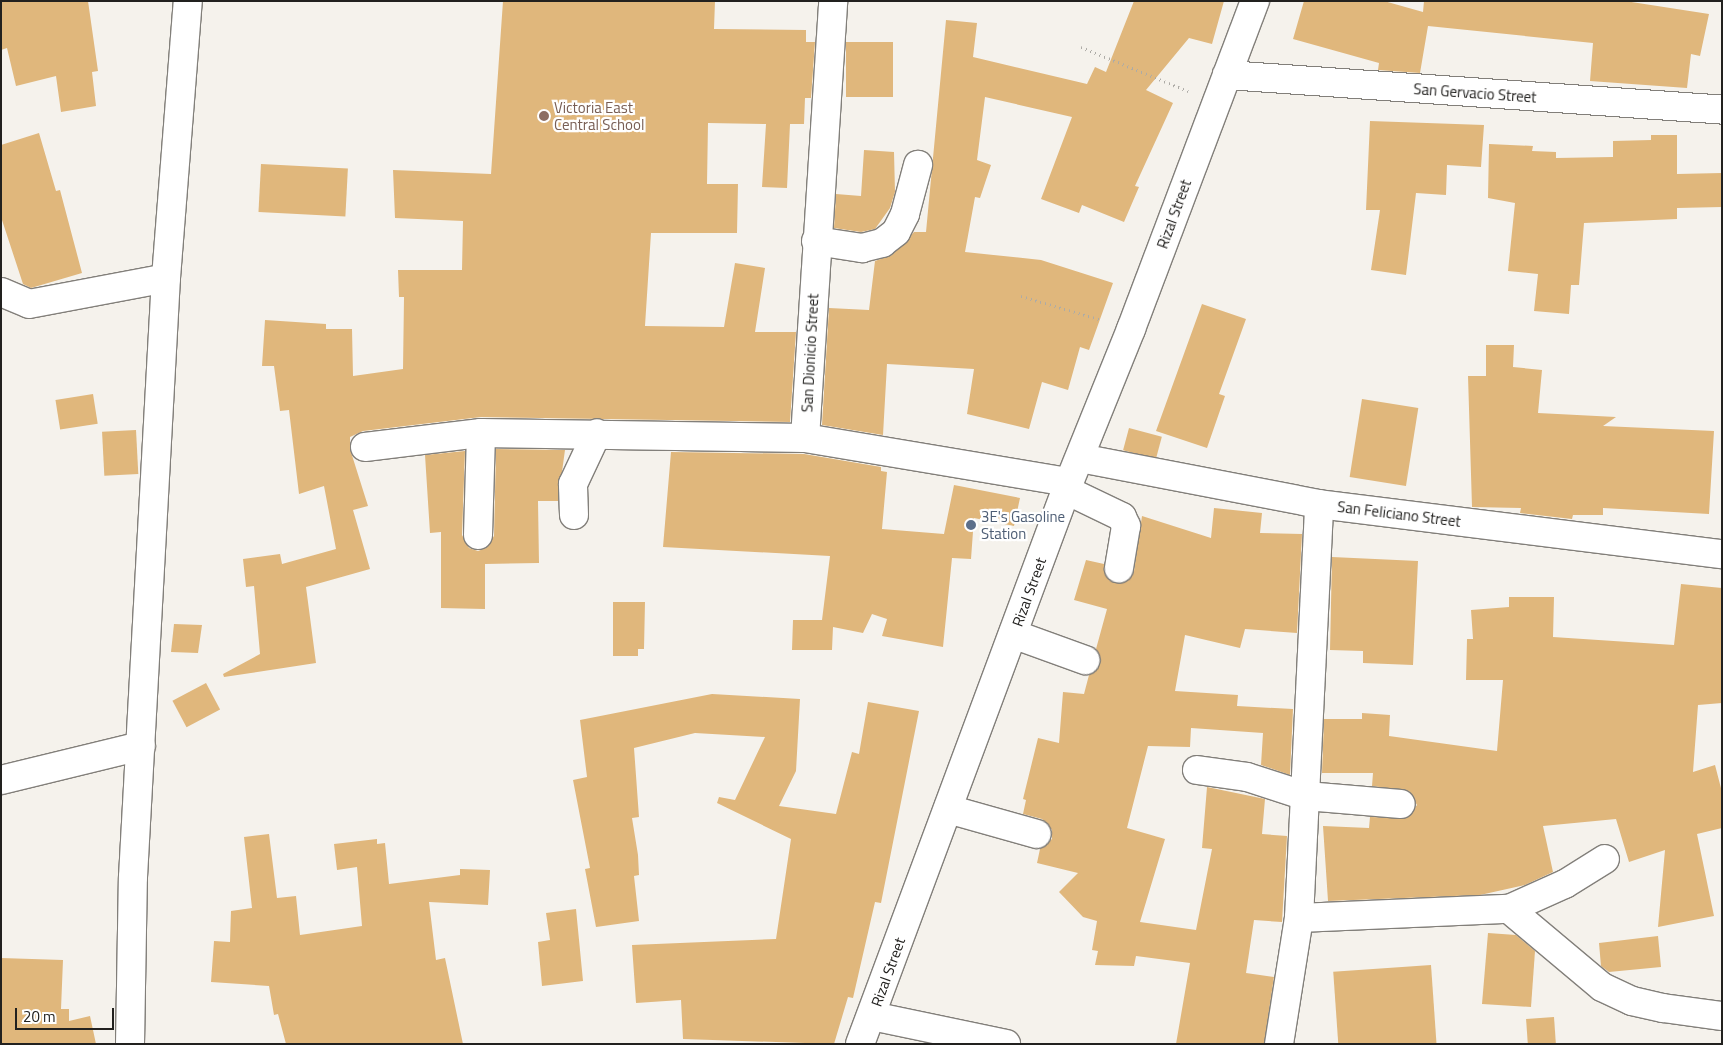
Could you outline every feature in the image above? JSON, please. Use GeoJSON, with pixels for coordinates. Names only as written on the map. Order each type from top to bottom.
{"type":"FeatureCollection","features":[{"type":"Feature","properties":{"kind":"street"},"geometry":{"type":"LineString","coordinates":[[130,1044],[141,746],[166,278],[188,1]]}},
{"type":"Feature","properties":{"kind":"street","name":"San Dionicio Street"},"geometry":{"type":"LineString","coordinates":[[805,438],[816,241],[833,1]]}},
{"type":"Feature","properties":{"kind":"street","name":"Rizal Street"},"geometry":{"type":"LineString","coordinates":[[860,1044],[1072,477],[1132,329],[1255,1]]}},
{"type":"Feature","properties":{"kind":"street","name":"San Gervacio Street"},"geometry":{"type":"LineString","coordinates":[[1227,75],[1722,110]]}},
{"type":"Feature","properties":{"kind":"street"},"geometry":{"type":"LineString","coordinates":[[816,241],[862,248],[882,243],[896,232],[906,214],[918,165]]}},
{"type":"Feature","properties":{"kind":"street"},"geometry":{"type":"LineString","coordinates":[[1,292],[29,304],[166,278]]}},
{"type":"Feature","properties":{"kind":"street"},"geometry":{"type":"LineString","coordinates":[[365,447],[481,433],[597,433],[805,438],[1072,477],[1122,517],[1126,526],[1119,568]]}},
{"type":"Feature","properties":{"kind":"street"},"geometry":{"type":"LineString","coordinates":[[478,535],[481,433]]}},
{"type":"Feature","properties":{"kind":"street"},"geometry":{"type":"LineString","coordinates":[[574,515],[574,484],[597,433]]}},
{"type":"Feature","properties":{"kind":"street","name":"San Feliciano Street"},"geometry":{"type":"LineString","coordinates":[[1072,477],[1319,504],[1722,554]]}},
{"type":"Feature","properties":{"kind":"street"},"geometry":{"type":"LineString","coordinates":[[1279,1044],[1299,918],[1319,504]]}},
{"type":"Feature","properties":{"kind":"street"},"geometry":{"type":"LineString","coordinates":[[1013,634],[1085,660]]}},
{"type":"Feature","properties":{"kind":"street"},"geometry":{"type":"LineString","coordinates":[[1,780],[141,746]]}},
{"type":"Feature","properties":{"kind":"street"},"geometry":{"type":"LineString","coordinates":[[1197,770],[1247,778],[1306,796],[1400,804]]}},
{"type":"Feature","properties":{"kind":"street"},"geometry":{"type":"LineString","coordinates":[[948,810],[1037,834]]}},
{"type":"Feature","properties":{"kind":"street"},"geometry":{"type":"LineString","coordinates":[[1299,918],[1509,909],[1565,884],[1605,859]]}},
{"type":"Feature","properties":{"kind":"street"},"geometry":{"type":"LineString","coordinates":[[1509,909],[1602,987],[1632,1001],[1663,1008],[1722,1016]]}},
{"type":"Feature","properties":{"kind":"street"},"geometry":{"type":"LineString","coordinates":[[872,1016],[1006,1044]]}},
{"type":"Feature","properties":{"kind":"path"},"geometry":{"type":"LineString","coordinates":[[1081,47],[1217,103]]}},
{"type":"Feature","properties":{"kind":"path"},"geometry":{"type":"LineString","coordinates":[[1020,296],[1132,329]]}},
{"type":"Feature","properties":{"kind":"building"},"geometry":{"type":"Polygon","coordinates":[[[1,1],[88,1],[98,71],[92,72],[96,106],[61,112],[56,76],[16,86],[7,48],[1,50],[1,1]]]}},
{"type":"Feature","properties":{"kind":"building"},"geometry":{"type":"Polygon","coordinates":[[[503,1],[715,1],[714,29],[806,30],[806,42],[815,42],[811,98],[805,98],[804,124],[790,124],[787,188],[762,187],[766,124],[708,123],[707,184],[738,184],[737,233],[651,233],[645,326],[724,327],[735,263],[765,268],[755,332],[796,332],[790,422],[481,417],[363,431],[350,437],[350,449],[368,506],[353,510],[370,569],[306,587],[316,663],[224,677],[223,674],[260,654],[254,586],[246,587],[243,559],[280,554],[282,564],[336,549],[324,486],[299,494],[289,410],[280,411],[274,366],[262,366],[265,320],[326,324],[326,329],[352,329],[353,376],[403,369],[404,297],[399,297],[398,270],[462,270],[463,221],[395,218],[393,170],[491,174],[503,1]]]}},
{"type":"Feature","properties":{"kind":"building"},"geometry":{"type":"Polygon","coordinates":[[[1134,1],[1224,1],[1212,44],[1189,38],[1146,90],[1173,103],[1135,186],[1139,187],[1124,222],[1082,205],[1079,213],[1041,199],[1072,117],[985,97],[977,160],[991,165],[980,198],[975,197],[965,252],[1041,260],[1113,283],[1089,350],[1080,347],[1068,390],[1042,382],[1029,429],[967,414],[974,369],[887,364],[883,435],[822,425],[829,308],[869,310],[875,261],[892,255],[914,232],[926,232],[946,20],[977,23],[973,57],[1087,84],[1095,67],[1106,72],[1134,1]]]}},
{"type":"Feature","properties":{"kind":"building"},"geometry":{"type":"Polygon","coordinates":[[[1304,1],[1384,1],[1423,12],[1424,1],[1625,1],[1709,14],[1700,56],[1691,54],[1687,88],[1590,81],[1593,43],[1428,26],[1420,73],[1378,70],[1379,63],[1293,39],[1304,1]]]}},
{"type":"Feature","properties":{"kind":"building"},"geometry":{"type":"Polygon","coordinates":[[[846,42],[893,42],[893,97],[846,97],[846,42]]]}},
{"type":"Feature","properties":{"kind":"building"},"geometry":{"type":"Polygon","coordinates":[[[1370,121],[1484,125],[1481,167],[1447,165],[1446,195],[1416,193],[1406,275],[1371,270],[1380,210],[1366,210],[1370,121]]]}},
{"type":"Feature","properties":{"kind":"building"},"geometry":{"type":"Polygon","coordinates":[[[39,133],[56,191],[60,190],[82,273],[31,288],[23,284],[1,217],[1,145],[39,133]]]}},
{"type":"Feature","properties":{"kind":"building"},"geometry":{"type":"Polygon","coordinates":[[[1651,135],[1677,135],[1677,174],[1722,173],[1722,207],[1677,208],[1677,219],[1584,223],[1579,285],[1571,285],[1569,314],[1534,311],[1538,274],[1508,271],[1515,203],[1488,198],[1489,144],[1533,146],[1532,151],[1556,152],[1556,158],[1613,157],[1613,141],[1651,140],[1651,135]]]}},
{"type":"Feature","properties":{"kind":"building"},"geometry":{"type":"Polygon","coordinates":[[[864,150],[894,152],[895,192],[890,208],[875,229],[861,232],[834,228],[836,194],[861,196],[864,150]]]}},
{"type":"Feature","properties":{"kind":"building"},"geometry":{"type":"Polygon","coordinates":[[[261,164],[348,169],[345,216],[258,212],[261,164]]]}},
{"type":"Feature","properties":{"kind":"building"},"geometry":{"type":"Polygon","coordinates":[[[1202,304],[1246,319],[1219,394],[1225,396],[1207,448],[1156,431],[1202,304]]]}},
{"type":"Feature","properties":{"kind":"building"},"geometry":{"type":"Polygon","coordinates":[[[1486,345],[1514,345],[1513,367],[1542,370],[1538,413],[1616,417],[1603,426],[1714,431],[1709,514],[1603,508],[1603,515],[1573,515],[1572,519],[1520,513],[1521,508],[1472,507],[1468,376],[1486,376],[1486,345]]]}},
{"type":"Feature","properties":{"kind":"building"},"geometry":{"type":"Polygon","coordinates":[[[93,394],[98,424],[60,430],[55,400],[93,394]]]}},
{"type":"Feature","properties":{"kind":"building"},"geometry":{"type":"Polygon","coordinates":[[[1362,399],[1418,408],[1406,486],[1350,477],[1362,399]]]}},
{"type":"Feature","properties":{"kind":"building"},"geometry":{"type":"Polygon","coordinates":[[[1129,428],[1162,437],[1156,459],[1123,450],[1129,428]]]}},
{"type":"Feature","properties":{"kind":"building"},"geometry":{"type":"Polygon","coordinates":[[[136,430],[138,474],[104,476],[102,432],[136,430]]]}},
{"type":"Feature","properties":{"kind":"building"},"geometry":{"type":"Polygon","coordinates":[[[496,449],[565,450],[558,501],[538,501],[539,563],[485,564],[485,609],[441,608],[441,532],[430,533],[425,455],[465,451],[462,535],[469,548],[478,551],[486,548],[494,536],[496,449]]]}},
{"type":"Feature","properties":{"kind":"building"},"geometry":{"type":"Polygon","coordinates":[[[671,452],[804,454],[881,467],[881,471],[887,472],[882,529],[944,534],[954,485],[1020,498],[1014,526],[974,518],[971,559],[952,558],[943,647],[882,636],[887,619],[872,614],[863,633],[833,627],[832,650],[792,650],[793,620],[822,620],[830,556],[663,547],[671,452]]]}},
{"type":"Feature","properties":{"kind":"building"},"geometry":{"type":"Polygon","coordinates":[[[1214,508],[1262,513],[1260,533],[1302,534],[1297,633],[1245,629],[1240,648],[1185,635],[1175,691],[1238,695],[1237,706],[1293,709],[1290,775],[1261,765],[1263,733],[1191,728],[1190,747],[1148,746],[1127,828],[1165,839],[1140,922],[1196,930],[1212,849],[1202,848],[1207,787],[1265,799],[1262,834],[1287,836],[1282,922],[1254,920],[1246,973],[1274,977],[1264,1044],[1176,1044],[1190,963],[1136,956],[1134,966],[1095,965],[1098,951],[1092,950],[1097,921],[1083,917],[1059,892],[1078,873],[1037,863],[1040,849],[1052,839],[1052,830],[1042,819],[1023,814],[1026,800],[1023,799],[1038,738],[1059,743],[1063,692],[1084,694],[1089,675],[1100,665],[1096,649],[1107,609],[1074,600],[1086,560],[1104,564],[1109,580],[1125,582],[1134,571],[1142,516],[1211,538],[1214,508]]]}},
{"type":"Feature","properties":{"kind":"building"},"geometry":{"type":"Polygon","coordinates":[[[1332,557],[1418,561],[1413,665],[1363,663],[1363,651],[1330,650],[1332,557]]]}},
{"type":"Feature","properties":{"kind":"building"},"geometry":{"type":"Polygon","coordinates":[[[1681,584],[1722,588],[1722,703],[1698,705],[1693,772],[1715,765],[1722,792],[1722,828],[1697,834],[1714,916],[1658,927],[1665,850],[1629,862],[1616,819],[1543,826],[1553,872],[1525,885],[1480,895],[1328,901],[1323,826],[1369,828],[1370,817],[1407,818],[1417,805],[1409,791],[1372,786],[1373,773],[1322,773],[1324,719],[1362,719],[1362,713],[1390,715],[1389,736],[1497,751],[1503,680],[1466,680],[1467,639],[1473,639],[1471,610],[1509,607],[1509,597],[1554,597],[1553,637],[1674,645],[1681,584]]]}},
{"type":"Feature","properties":{"kind":"building"},"geometry":{"type":"Polygon","coordinates":[[[613,602],[645,602],[644,649],[638,649],[638,656],[613,656],[613,602]]]}},
{"type":"Feature","properties":{"kind":"building"},"geometry":{"type":"Polygon","coordinates":[[[174,624],[202,625],[198,653],[171,652],[174,624]]]}},
{"type":"Feature","properties":{"kind":"building"},"geometry":{"type":"Polygon","coordinates":[[[206,683],[220,709],[187,727],[172,701],[206,683]]]}},
{"type":"Feature","properties":{"kind":"building"},"geometry":{"type":"Polygon","coordinates":[[[712,694],[800,699],[796,771],[779,806],[836,814],[852,752],[859,754],[868,702],[919,711],[881,903],[875,902],[853,998],[848,997],[834,1044],[683,1039],[681,1000],[636,1003],[632,945],[776,939],[791,839],[717,803],[719,797],[735,800],[765,737],[695,733],[634,748],[639,817],[632,818],[638,855],[639,875],[634,876],[639,921],[596,927],[585,869],[590,868],[573,780],[587,777],[580,720],[712,694]]]}},
{"type":"Feature","properties":{"kind":"building"},"geometry":{"type":"Polygon","coordinates":[[[269,834],[277,898],[296,896],[300,935],[362,926],[357,867],[337,870],[334,844],[377,839],[377,844],[385,843],[389,884],[460,875],[460,869],[490,870],[488,905],[429,902],[436,960],[445,958],[463,1044],[286,1044],[278,1014],[274,1015],[269,986],[211,982],[214,941],[230,942],[231,911],[252,908],[244,837],[269,834]]]}},
{"type":"Feature","properties":{"kind":"building"},"geometry":{"type":"Polygon","coordinates":[[[576,909],[583,981],[542,986],[538,942],[550,940],[546,913],[576,909]]]}},
{"type":"Feature","properties":{"kind":"building"},"geometry":{"type":"Polygon","coordinates":[[[1488,933],[1516,935],[1535,951],[1531,1007],[1482,1004],[1488,933]]]}},
{"type":"Feature","properties":{"kind":"building"},"geometry":{"type":"Polygon","coordinates":[[[1658,936],[1661,967],[1609,972],[1601,966],[1599,943],[1658,936]]]}},
{"type":"Feature","properties":{"kind":"building"},"geometry":{"type":"Polygon","coordinates":[[[1,958],[63,960],[61,1009],[69,1009],[69,1021],[90,1016],[96,1044],[1,1044],[1,958]]]}},
{"type":"Feature","properties":{"kind":"building"},"geometry":{"type":"Polygon","coordinates":[[[1431,965],[1437,1044],[1338,1044],[1333,972],[1431,965]]]}},
{"type":"Feature","properties":{"kind":"building"},"geometry":{"type":"Polygon","coordinates":[[[1554,1017],[1556,1044],[1528,1044],[1526,1019],[1554,1017]]]}},
{"type":"Feature","properties":{"kind":"place","name":"Victoria East Central School"},"geometry":{"type":"Point","coordinates":[544,116]}},
{"type":"Feature","properties":{"kind":"place","name":"3E's Gasoline Station"},"geometry":{"type":"Point","coordinates":[971,525]}}]}
